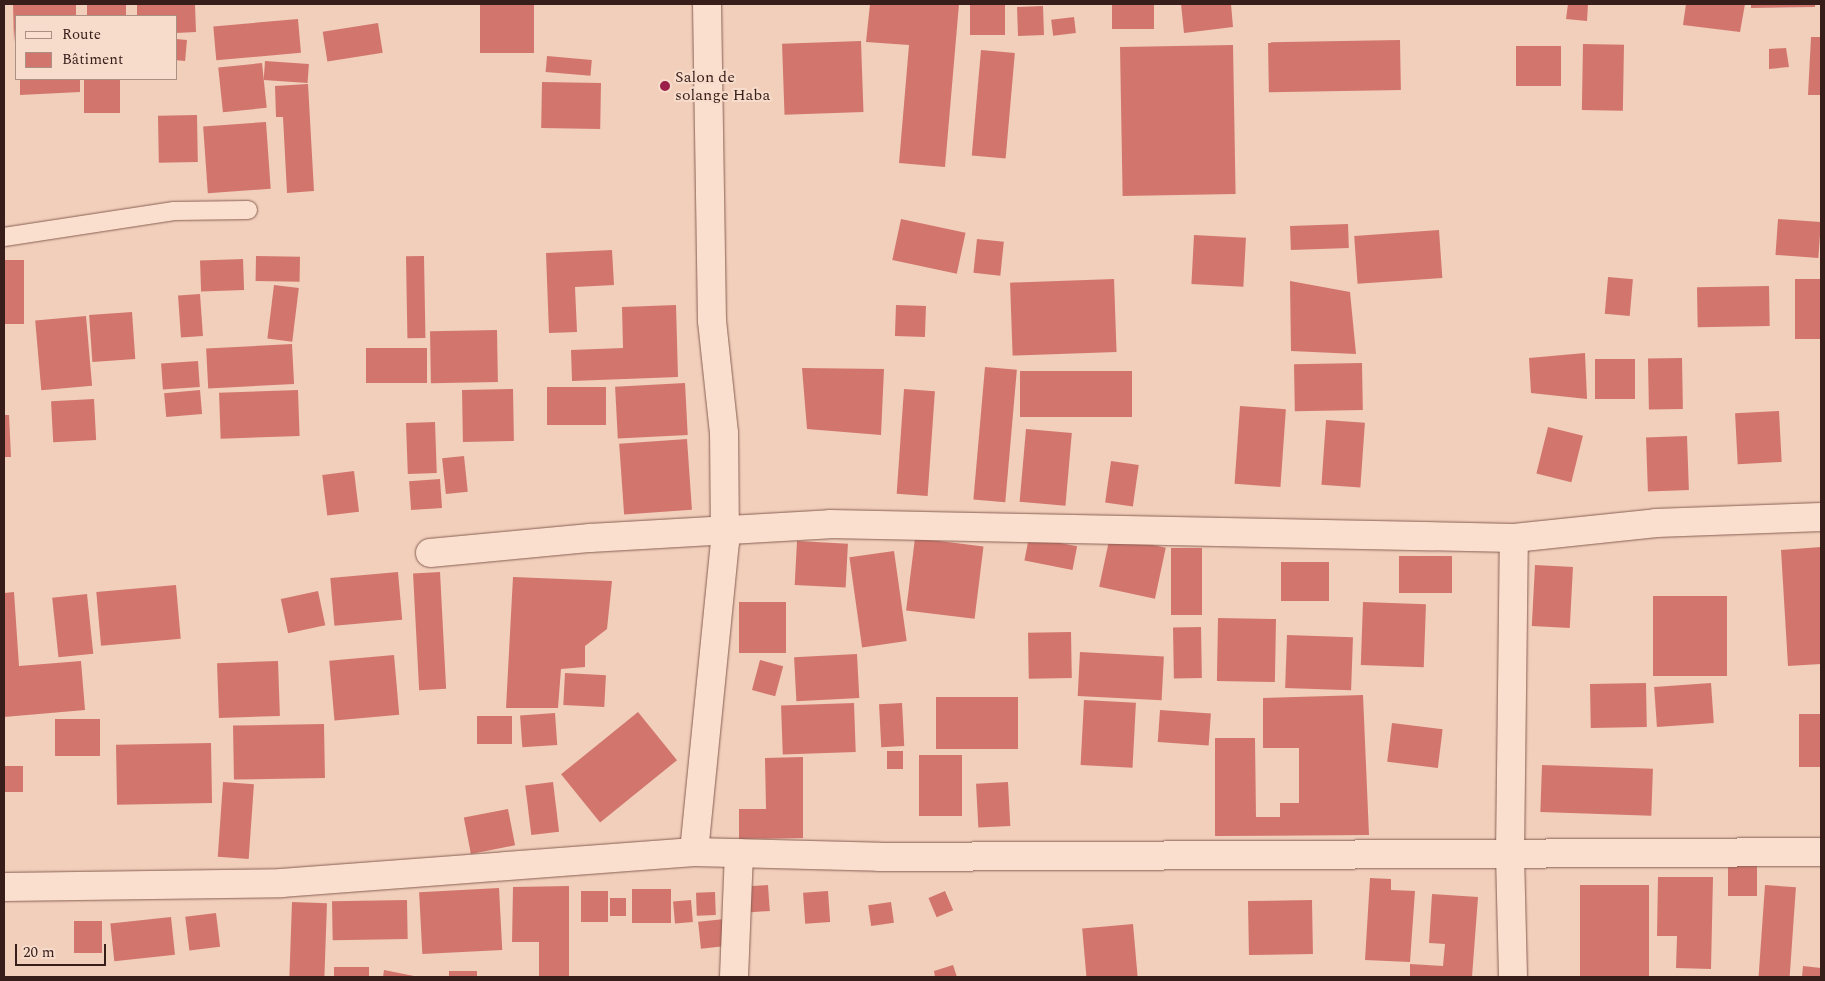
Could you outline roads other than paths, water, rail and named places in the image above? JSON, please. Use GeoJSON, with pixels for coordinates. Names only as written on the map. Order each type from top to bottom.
{"type":"FeatureCollection","features":[{"type":"Feature","properties":{"kind":"street"},"geometry":{"type":"LineString","coordinates":[[694,852],[725,530],[724,433],[712,321],[707,4]]}},
{"type":"Feature","properties":{"kind":"street"},"geometry":{"type":"LineString","coordinates":[[430,553],[590,538],[830,524],[1514,538],[1656,523],[1821,517]]}},
{"type":"Feature","properties":{"kind":"street"},"geometry":{"type":"LineString","coordinates":[[1513,977],[1510,855],[1514,538]]}},
{"type":"Feature","properties":{"kind":"street"},"geometry":{"type":"LineString","coordinates":[[4,887],[281,883],[694,852],[879,857],[1821,852]]}},
{"type":"Feature","properties":{"kind":"street"},"geometry":{"type":"LineString","coordinates":[[734,977],[739,853]]}},
{"type":"Feature","properties":{"kind":"lane"},"geometry":{"type":"LineString","coordinates":[[4,237],[174,211],[248,210]]}},
{"type":"Feature","properties":{"kind":"place","name":"Salon de solange Haba"},"geometry":{"type":"Point","coordinates":[665,86]}}]}
